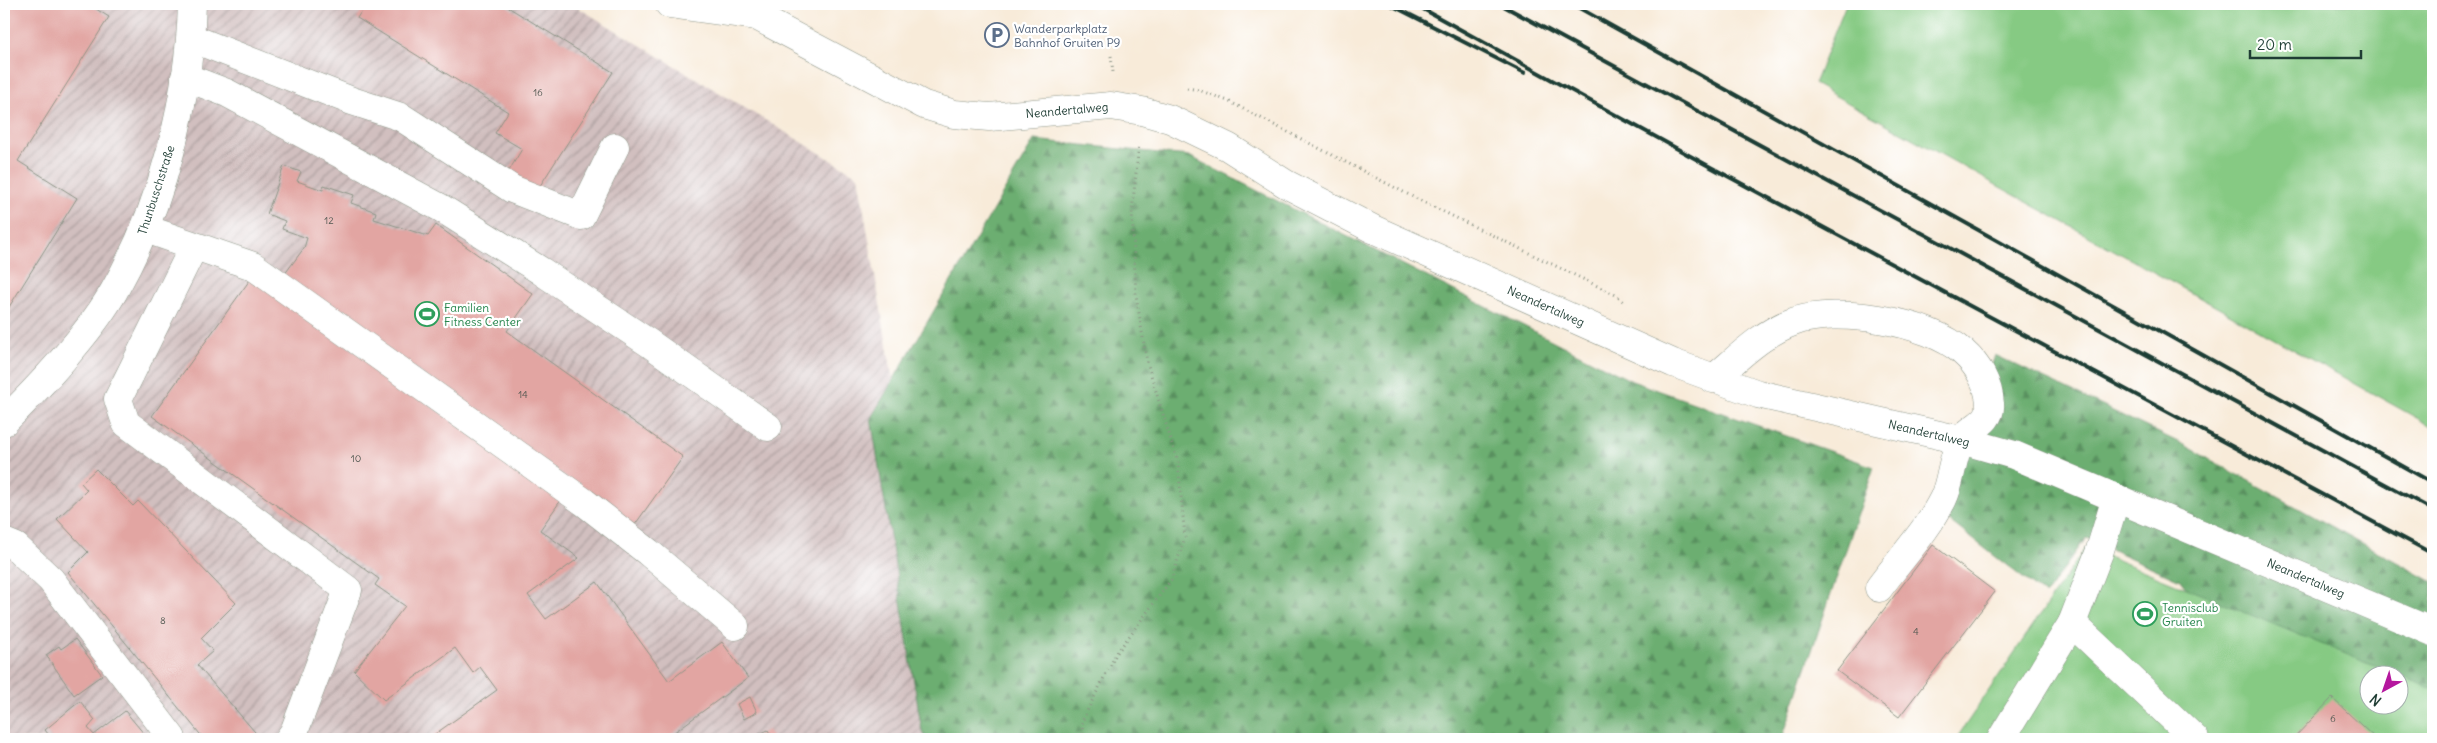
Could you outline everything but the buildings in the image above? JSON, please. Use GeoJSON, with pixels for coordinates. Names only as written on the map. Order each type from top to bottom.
{"type":"FeatureCollection","features":[{"type":"Feature","properties":{"kind":"street","name":"Thunbuschstraße"},"geometry":{"type":"LineString","coordinates":[[4,422],[80,338],[113,293],[146,229],[165,168],[185,77],[191,38],[192,4]]}},
{"type":"Feature","properties":{"kind":"street","name":"Neandertalweg"},"geometry":{"type":"LineString","coordinates":[[669,4],[756,16],[924,105],[954,114],[989,117],[1111,106],[1142,111],[1170,119],[1228,147],[1286,184],[1373,229],[1713,379],[1801,406],[1961,440],[2014,456],[2433,632]]}},
{"type":"Feature","properties":{"kind":"street"},"geometry":{"type":"LineString","coordinates":[[191,38],[352,101],[401,118],[512,190],[582,216],[615,147]]}},
{"type":"Feature","properties":{"kind":"street"},"geometry":{"type":"LineString","coordinates":[[185,77],[227,93],[441,208],[541,271],[649,343],[768,427]]}},
{"type":"Feature","properties":{"kind":"street"},"geometry":{"type":"LineString","coordinates":[[146,229],[253,266],[584,502],[648,552],[734,626]]}},
{"type":"Feature","properties":{"kind":"street"},"geometry":{"type":"LineString","coordinates":[[194,246],[118,399],[126,423],[348,590],[294,732],[289,739]]}},
{"type":"Feature","properties":{"kind":"street"},"geometry":{"type":"LineString","coordinates":[[1713,379],[1755,343],[1794,322],[1839,315],[1876,317],[1931,333],[1963,351],[1983,375],[1991,406],[1983,423],[1961,440],[1945,497],[1879,588]]}},
{"type":"Feature","properties":{"kind":"street"},"geometry":{"type":"LineString","coordinates":[[2000,739],[2072,623],[2099,553],[2116,498]]}},
{"type":"Feature","properties":{"kind":"street"},"geometry":{"type":"LineString","coordinates":[[4,542],[16,547],[51,580],[172,738],[170,739]]}},
{"type":"Feature","properties":{"kind":"street"},"geometry":{"type":"LineString","coordinates":[[2072,623],[2195,739]]}},
{"type":"Feature","properties":{"kind":"path"},"geometry":{"type":"LineString","coordinates":[[1111,56],[1113,73]]}},
{"type":"Feature","properties":{"kind":"path"},"geometry":{"type":"LineString","coordinates":[[1179,87],[1199,90],[1266,120],[1415,198],[1616,295],[1630,307]]}},
{"type":"Feature","properties":{"kind":"path"},"geometry":{"type":"LineString","coordinates":[[1083,739],[1082,721],[1116,654],[1171,580],[1185,537],[1178,463],[1147,362],[1136,295],[1132,210],[1142,111]]}},
{"type":"Feature","properties":{"kind":"shaded area"},"geometry":{"type":"Polygon","coordinates":[[[4,4],[572,4],[858,176],[951,719],[962,739],[4,739],[4,4]]]}},
{"type":"Feature","properties":{"kind":"green space"},"geometry":{"type":"Polygon","coordinates":[[[1846,4],[2433,4],[2433,427],[1814,84],[1846,4]]]}},
{"type":"Feature","properties":{"kind":"green space"},"geometry":{"type":"Polygon","coordinates":[[[1034,140],[1189,156],[1632,381],[1874,467],[1782,739],[927,739],[922,731],[871,418],[1034,140]]]}},
{"type":"Feature","properties":{"kind":"green space"},"geometry":{"type":"Polygon","coordinates":[[[1995,355],[2180,443],[2433,582],[2433,715],[2410,695],[2410,666],[2360,666],[2360,674],[2231,647],[2180,580],[2086,538],[2045,595],[1943,516],[1995,355]]]}},
{"type":"Feature","properties":{"kind":"green space","name":"Tennisclub Gruiten"},"geometry":{"type":"Polygon","coordinates":[[[2086,547],[2375,666],[2360,666],[2360,716],[2410,716],[2410,680],[2433,689],[2433,739],[1956,739],[2086,547]]]}},
{"type":"Feature","properties":{"kind":"railway"},"geometry":{"type":"LineString","coordinates":[[1389,4],[1525,73]]}},
{"type":"Feature","properties":{"kind":"railway"},"geometry":{"type":"LineString","coordinates":[[1414,4],[1705,164],[2433,554]]}},
{"type":"Feature","properties":{"kind":"railway"},"geometry":{"type":"LineString","coordinates":[[1500,4],[2433,510]]}},
{"type":"Feature","properties":{"kind":"railway"},"geometry":{"type":"LineString","coordinates":[[1572,4],[2433,483]]}},
{"type":"Feature","properties":{"kind":"place","name":"Wanderparkplatz Bahnhof Gruiten P9"},"geometry":{"type":"Point","coordinates":[997,35]}},
{"type":"Feature","properties":{"kind":"place","name":"Familien Fitness Center"},"geometry":{"type":"Point","coordinates":[427,314]}},
{"type":"Feature","properties":{"kind":"place","name":"Tennisclub Gruiten"},"geometry":{"type":"Point","coordinates":[2145,614]}}]}
